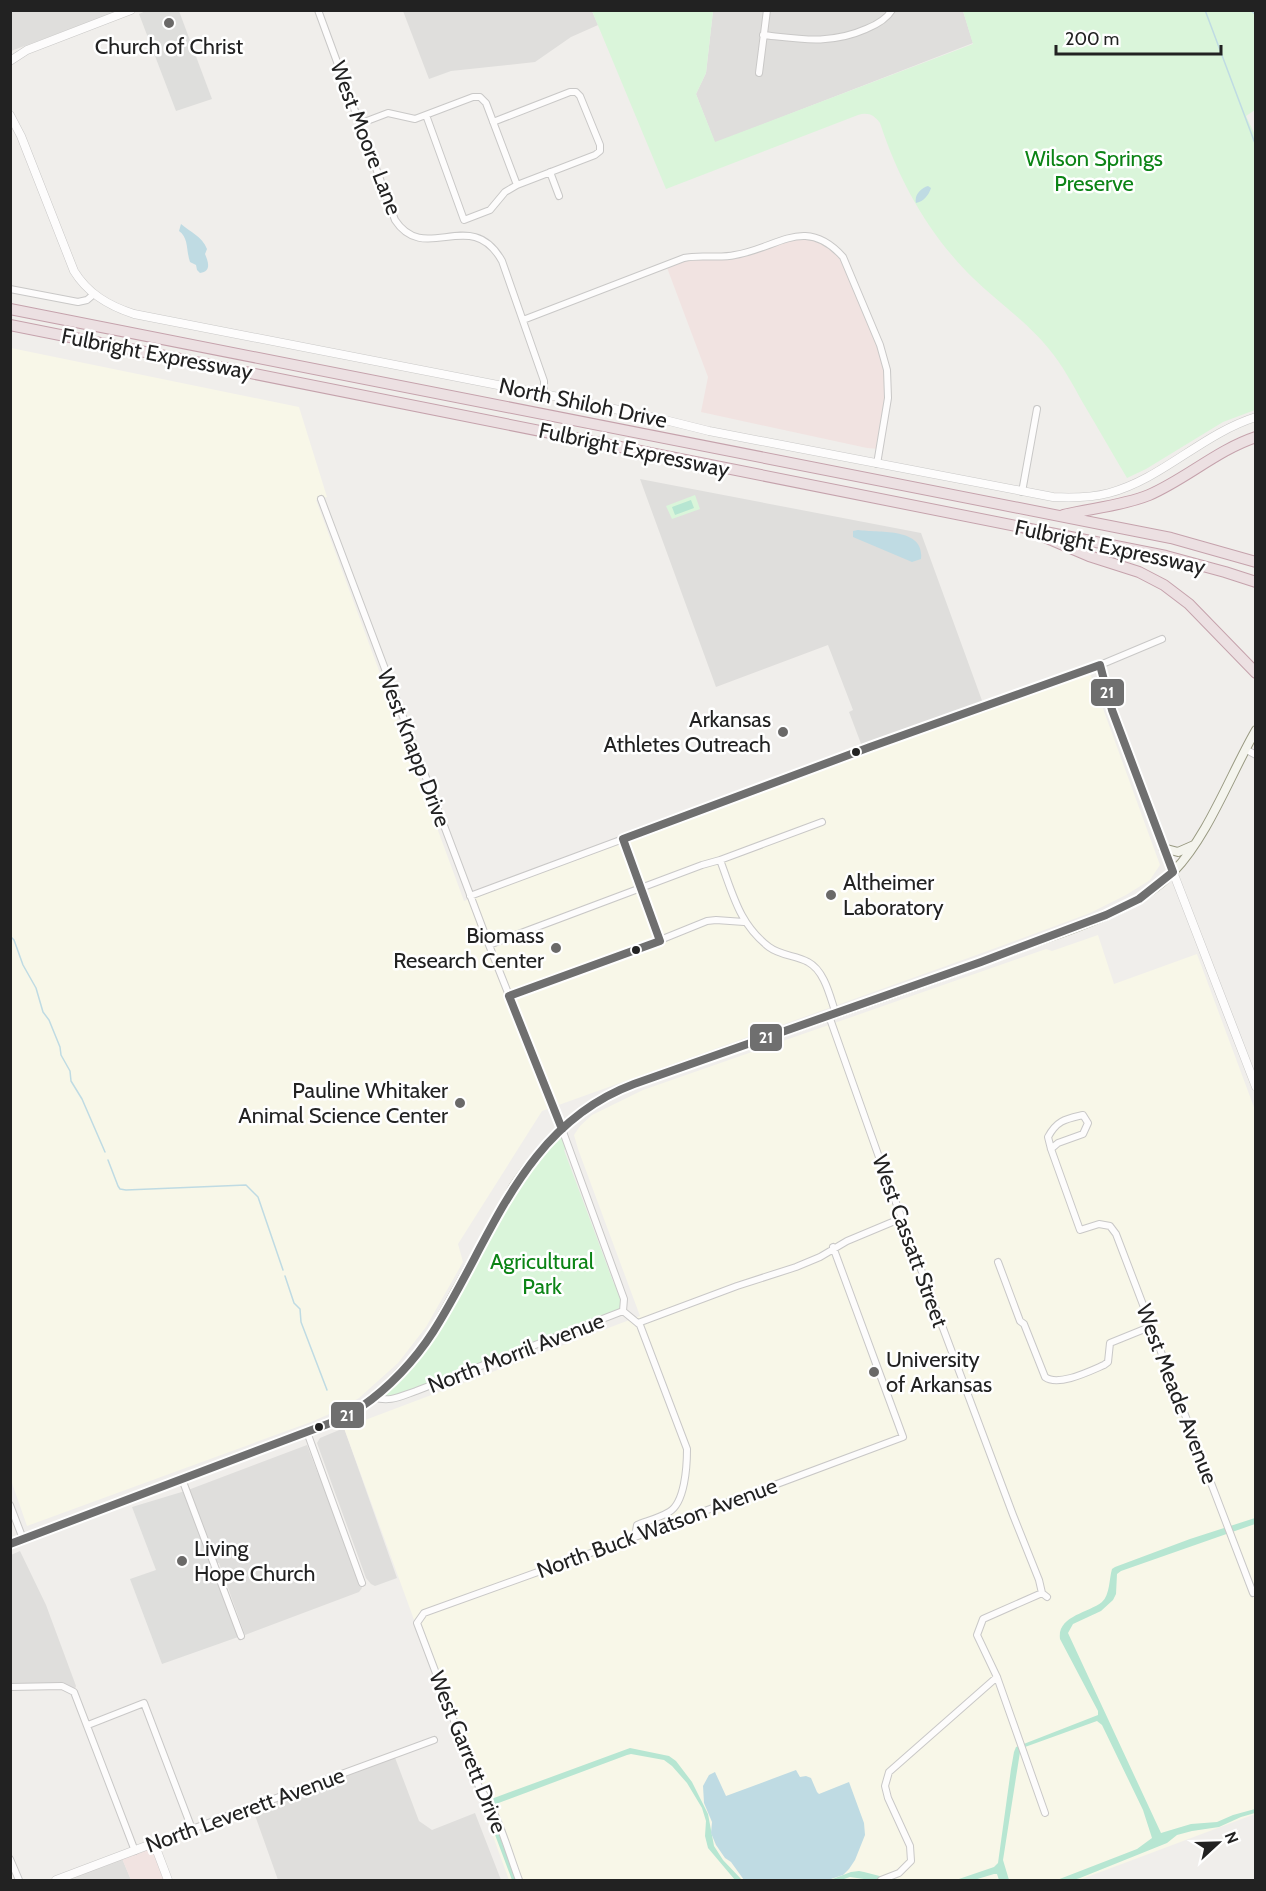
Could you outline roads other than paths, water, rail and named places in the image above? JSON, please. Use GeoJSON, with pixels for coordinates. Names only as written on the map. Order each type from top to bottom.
{"type":"FeatureCollection","features":[{"type":"Feature","properties":{"kind":"highway","name":"Fulbright Expressway"},"geometry":{"type":"LineString","coordinates":[[10,309],[1171,538],[1256,562]]}},
{"type":"Feature","properties":{"kind":"highway","name":"Fulbright Expressway"},"geometry":{"type":"LineString","coordinates":[[10,325],[1176,559],[1256,582]]}},
{"type":"Feature","properties":{"kind":"highway"},"geometry":{"type":"LineString","coordinates":[[1058,516],[1124,503],[1149,494],[1237,445],[1256,437]]}},
{"type":"Feature","properties":{"kind":"highway"},"geometry":{"type":"LineString","coordinates":[[1022,528],[1089,556],[1139,572],[1164,585],[1189,604],[1256,672]]}},
{"type":"Feature","properties":{"kind":"main road"},"geometry":{"type":"LineString","coordinates":[[10,1544],[347,1416],[374,1397],[405,1368],[426,1342],[514,1186],[540,1152],[561,1129],[617,1092],[981,962],[1106,915],[1139,899],[1173,872],[1194,845],[1256,730]]}},
{"type":"Feature","properties":{"kind":"main road"},"geometry":{"type":"LineString","coordinates":[[1163,848],[1178,852],[1194,845]]}},
{"type":"Feature","properties":{"kind":"street"},"geometry":{"type":"LineString","coordinates":[[10,61],[27,50],[131,10]]}},
{"type":"Feature","properties":{"kind":"street","name":"West Moore Lane"},"geometry":{"type":"LineString","coordinates":[[318,10],[392,212],[399,225],[412,236],[419,238],[434,239],[468,234],[482,239],[496,251],[502,261],[544,381],[544,394]]}},
{"type":"Feature","properties":{"kind":"street"},"geometry":{"type":"LineString","coordinates":[[759,73],[767,10]]}},
{"type":"Feature","properties":{"kind":"street"},"geometry":{"type":"LineString","coordinates":[[764,35],[832,40],[871,27],[882,21],[892,10]]}},
{"type":"Feature","properties":{"kind":"street"},"geometry":{"type":"LineString","coordinates":[[426,115],[464,220],[490,210],[505,192],[517,185],[596,155],[600,151],[600,145],[576,92],[570,92],[493,122]]}},
{"type":"Feature","properties":{"kind":"street"},"geometry":{"type":"LineString","coordinates":[[359,124],[388,113],[412,120],[476,97],[483,99],[517,185]]}},
{"type":"Feature","properties":{"kind":"street","name":"North Shiloh Drive"},"geometry":{"type":"LineString","coordinates":[[10,115],[21,136],[68,261],[80,282],[105,303],[134,314],[544,394],[661,418],[709,431],[1053,497],[1081,498],[1119,490],[1149,475],[1226,428],[1256,417]]}},
{"type":"Feature","properties":{"kind":"street"},"geometry":{"type":"LineString","coordinates":[[550,172],[559,196]]}},
{"type":"Feature","properties":{"kind":"street"},"geometry":{"type":"LineString","coordinates":[[523,320],[684,258],[700,255],[743,254],[798,235],[822,240],[834,247],[843,257],[885,357],[888,398],[877,464]]}},
{"type":"Feature","properties":{"kind":"street"},"geometry":{"type":"LineString","coordinates":[[10,289],[78,302],[87,300],[94,294]]}},
{"type":"Feature","properties":{"kind":"street"},"geometry":{"type":"LineString","coordinates":[[1022,492],[1037,409]]}},
{"type":"Feature","properties":{"kind":"street","name":"West Knapp Drive"},"geometry":{"type":"LineString","coordinates":[[321,499],[470,896],[561,1129],[624,1299],[623,1311]]}},
{"type":"Feature","properties":{"kind":"street"},"geometry":{"type":"LineString","coordinates":[[470,896],[877,744],[1100,665],[1162,639]]}},
{"type":"Feature","properties":{"kind":"street"},"geometry":{"type":"LineString","coordinates":[[1100,665],[1112,710],[1163,848],[1256,1087]]}},
{"type":"Feature","properties":{"kind":"street"},"geometry":{"type":"LineString","coordinates":[[1245,749],[1256,755]]}},
{"type":"Feature","properties":{"kind":"street"},"geometry":{"type":"LineString","coordinates":[[489,945],[822,822]]}},
{"type":"Feature","properties":{"kind":"street"},"geometry":{"type":"LineString","coordinates":[[509,996],[707,921],[744,922],[720,860]]}},
{"type":"Feature","properties":{"kind":"street","name":"West Cassatt Street"},"geometry":{"type":"LineString","coordinates":[[744,922],[769,947],[808,962],[816,968],[827,987],[833,1015],[902,1218],[1039,1580],[1044,1595],[983,1619],[977,1635],[997,1677]]}},
{"type":"Feature","properties":{"kind":"street"},"geometry":{"type":"LineString","coordinates":[[1083,1115],[1088,1123],[1083,1134],[1058,1143],[1051,1149],[1048,1137],[1053,1126],[1066,1119],[1083,1115]]}},
{"type":"Feature","properties":{"kind":"street","name":"West Meade Avenue"},"geometry":{"type":"LineString","coordinates":[[1051,1149],[1080,1230],[1099,1224],[1110,1226],[1116,1234],[1252,1593]]}},
{"type":"Feature","properties":{"kind":"street"},"geometry":{"type":"LineString","coordinates":[[638,1323],[820,1257],[864,1233],[902,1218]]}},
{"type":"Feature","properties":{"kind":"street","name":"North Buck Watson Avenue"},"geometry":{"type":"LineString","coordinates":[[417,1623],[424,1612],[903,1437],[833,1248]]}},
{"type":"Feature","properties":{"kind":"street"},"geometry":{"type":"LineString","coordinates":[[998,1262],[1020,1322],[1024,1324],[1045,1377],[1049,1380],[1069,1378],[1104,1365],[1108,1362],[1110,1343],[1152,1326]]}},
{"type":"Feature","properties":{"kind":"street"},"geometry":{"type":"LineString","coordinates":[[623,1311],[640,1325],[687,1449],[682,1492],[671,1511],[637,1525],[634,1537]]}},
{"type":"Feature","properties":{"kind":"street","name":"North Morril Avenue"},"geometry":{"type":"LineString","coordinates":[[374,1397],[383,1401],[390,1400],[623,1311]]}},
{"type":"Feature","properties":{"kind":"street"},"geometry":{"type":"LineString","coordinates":[[307,1432],[362,1583]]}},
{"type":"Feature","properties":{"kind":"street"},"geometry":{"type":"LineString","coordinates":[[182,1479],[241,1636]]}},
{"type":"Feature","properties":{"kind":"street"},"geometry":{"type":"LineString","coordinates":[[10,1505],[23,1539]]}},
{"type":"Feature","properties":{"kind":"street","name":"West Garrett Drive"},"geometry":{"type":"LineString","coordinates":[[417,1623],[479,1787],[495,1815],[519,1881]]}},
{"type":"Feature","properties":{"kind":"street"},"geometry":{"type":"LineString","coordinates":[[881,1881],[898,1872],[911,1861],[910,1846],[888,1798],[885,1786],[889,1772],[997,1677],[1045,1813]]}},
{"type":"Feature","properties":{"kind":"street"},"geometry":{"type":"LineString","coordinates":[[10,1687],[62,1686],[74,1692],[135,1851]]}},
{"type":"Feature","properties":{"kind":"street"},"geometry":{"type":"LineString","coordinates":[[88,1725],[144,1703],[192,1829]]}},
{"type":"Feature","properties":{"kind":"street","name":"North Leverett Avenue"},"geometry":{"type":"LineString","coordinates":[[56,1881],[434,1740]]}},
{"type":"Feature","properties":{"kind":"street"},"geometry":{"type":"LineString","coordinates":[[154,1843],[168,1881]]}},
{"type":"Feature","properties":{"kind":"street"},"geometry":{"type":"LineString","coordinates":[[10,1858],[19,1881]]}},
{"type":"Feature","properties":{"kind":"water"},"geometry":{"type":"Polygon","coordinates":[[[928,186],[931,188],[927,196],[916,203],[919,192],[928,186]]]}},
{"type":"Feature","properties":{"kind":"water"},"geometry":{"type":"Polygon","coordinates":[[[181,224],[199,237],[205,245],[208,266],[206,271],[200,273],[196,265],[190,262],[186,241],[179,231],[181,224]]]}},
{"type":"Feature","properties":{"kind":"water"},"geometry":{"type":"Polygon","coordinates":[[[853,531],[888,532],[908,537],[916,541],[921,559],[912,562],[853,537],[853,531]]]}},
{"type":"Feature","properties":{"kind":"water"},"geometry":{"type":"Polygon","coordinates":[[[796,1770],[800,1777],[811,1778],[819,1794],[849,1782],[864,1823],[865,1835],[855,1860],[843,1875],[828,1880],[744,1880],[716,1845],[711,1833],[712,1822],[704,1803],[703,1786],[709,1775],[715,1772],[726,1796],[796,1770]]]}},
{"type":"Feature","properties":{"kind":"waterway"},"geometry":{"type":"LineString","coordinates":[[1205,10],[1256,146]]}},
{"type":"Feature","properties":{"kind":"waterway"},"geometry":{"type":"LineString","coordinates":[[1250,10],[1256,15]]}},
{"type":"Feature","properties":{"kind":"waterway"},"geometry":{"type":"LineString","coordinates":[[10,936],[36,988],[43,1012],[49,1020],[61,1055],[70,1071],[71,1081],[82,1099],[105,1152]]}},
{"type":"Feature","properties":{"kind":"waterway"},"geometry":{"type":"LineString","coordinates":[[108,1160],[120,1189],[246,1185],[258,1197],[283,1270]]}},
{"type":"Feature","properties":{"kind":"waterway"},"geometry":{"type":"LineString","coordinates":[[285,1276],[294,1303],[300,1309],[301,1322],[327,1390]]}},
{"type":"Feature","properties":{"kind":"place","name":"Church of Christ"},"geometry":{"type":"Point","coordinates":[169,23]}},
{"type":"Feature","properties":{"kind":"place","name":"Arkansas Athletes Outreach"},"geometry":{"type":"Point","coordinates":[783,732]}},
{"type":"Feature","properties":{"kind":"place","name":"Altheimer Laboratory"},"geometry":{"type":"Point","coordinates":[831,895]}},
{"type":"Feature","properties":{"kind":"place","name":"Biomass Research Center"},"geometry":{"type":"Point","coordinates":[556,948]}},
{"type":"Feature","properties":{"kind":"place","name":"Pauline Whitaker Animal Science Center"},"geometry":{"type":"Point","coordinates":[460,1103]}},
{"type":"Feature","properties":{"kind":"place","name":"University of Arkansas"},"geometry":{"type":"Point","coordinates":[874,1372]}},
{"type":"Feature","properties":{"kind":"place","name":"Living Hope Church"},"geometry":{"type":"Point","coordinates":[182,1561]}},
{"type":"Feature","properties":{"kind":"park label","name":"Wilson Springs Preserve"},"geometry":{"type":"Point","coordinates":[1094,170]}},
{"type":"Feature","properties":{"kind":"park label","name":"Agricultural Park"},"geometry":{"type":"Point","coordinates":[542,1274]}}]}
